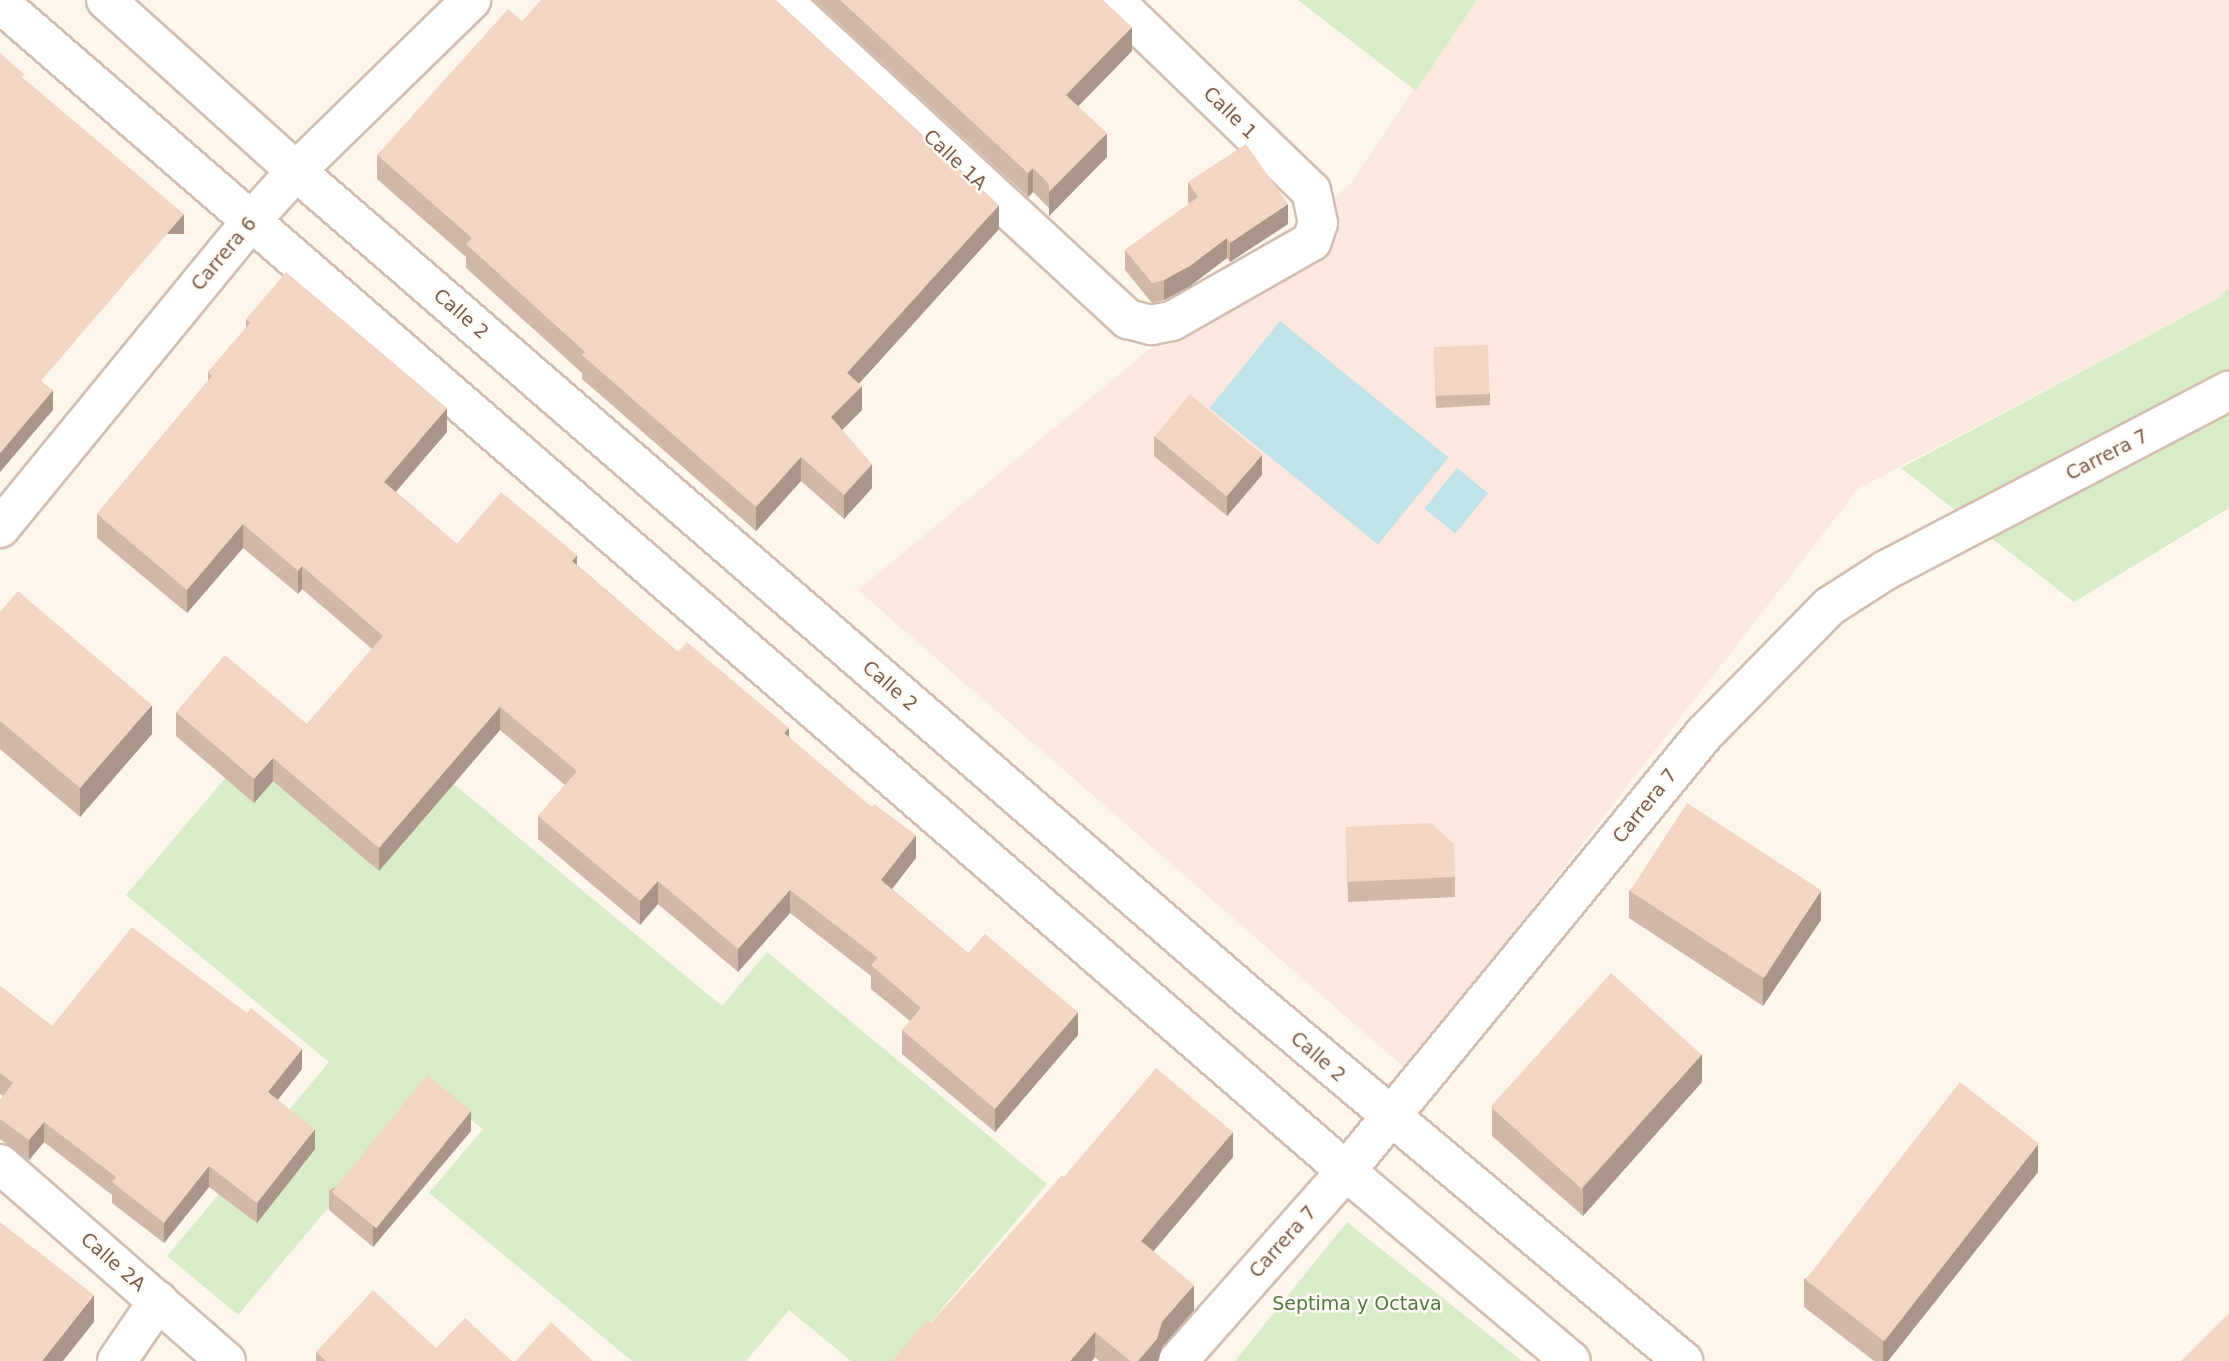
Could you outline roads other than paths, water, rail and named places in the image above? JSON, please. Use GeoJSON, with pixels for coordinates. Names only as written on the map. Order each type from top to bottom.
{"type":"FeatureCollection","features":[{"type":"Feature","properties":{"kind":"main road","name":"Calle 2"},"geometry":{"type":"LineString","coordinates":[[106,0],[296,171],[1390,1118],[1683,1361]]}},
{"type":"Feature","properties":{"kind":"main road","name":"Carrera 6"},"geometry":{"type":"LineString","coordinates":[[0,528],[251,221],[296,171],[471,0]]}},
{"type":"Feature","properties":{"kind":"main road","name":"Calle 1A"},"geometry":{"type":"LineString","coordinates":[[782,0],[1128,319],[1151,325],[1172,321],[1312,241]]}},
{"type":"Feature","properties":{"kind":"main road","name":"Calle 1"},"geometry":{"type":"LineString","coordinates":[[1113,0],[1311,191],[1318,223],[1312,241]]}},
{"type":"Feature","properties":{"kind":"main road"},"geometry":{"type":"LineString","coordinates":[[0,3],[1346,1171],[1571,1361]]}},
{"type":"Feature","properties":{"kind":"main road","name":"Carrera 7"},"geometry":{"type":"LineString","coordinates":[[1178,1361],[1346,1171],[1704,734],[1830,606],[1886,570],[2229,391]]}},
{"type":"Feature","properties":{"kind":"main road","name":"Calle 2A"},"geometry":{"type":"LineString","coordinates":[[0,1164],[226,1361]]}},
{"type":"Feature","properties":{"kind":"main road"},"geometry":{"type":"LineString","coordinates":[[117,1361],[158,1301]]}},
{"type":"Feature","properties":{"kind":"water"},"geometry":{"type":"Polygon","coordinates":[[[1280,321],[1449,458],[1378,545],[1210,408],[1280,321]]]}},
{"type":"Feature","properties":{"kind":"water"},"geometry":{"type":"Polygon","coordinates":[[[1457,468],[1488,493],[1455,534],[1424,508],[1457,468]]]}},
{"type":"Feature","properties":{"kind":"park label","name":"Septima y Octava"},"geometry":{"type":"Point","coordinates":[1357,1304]}}]}
